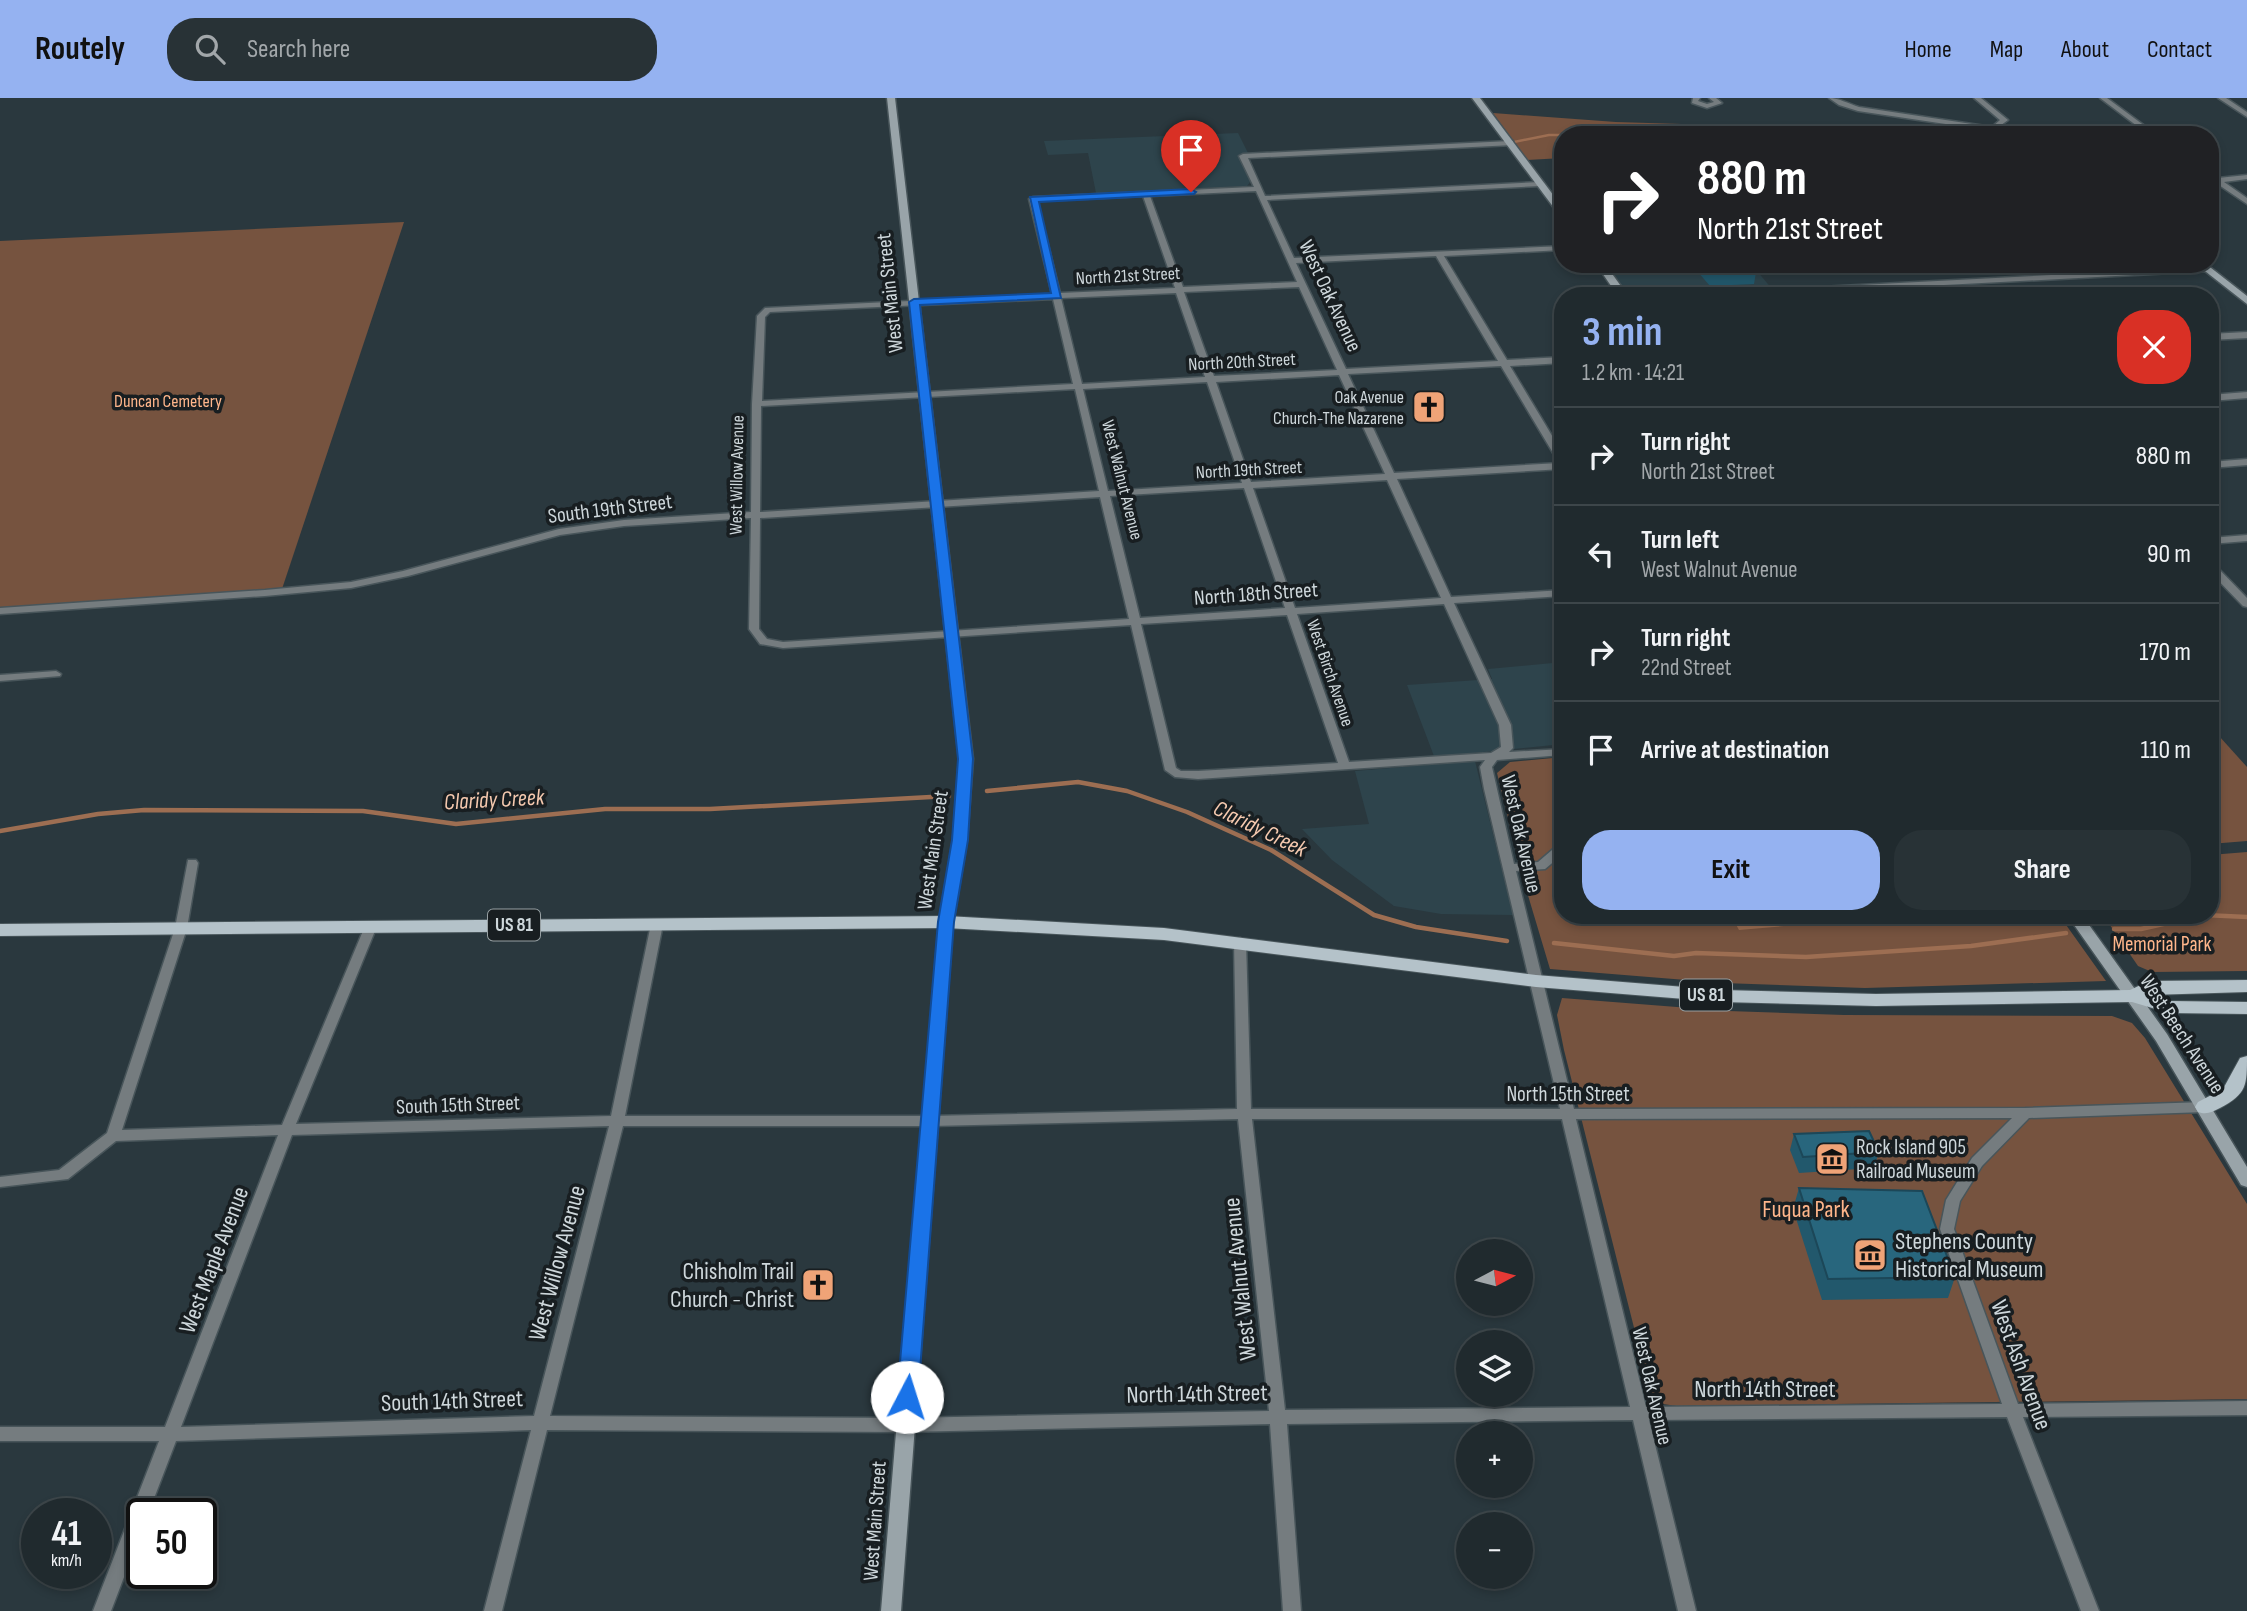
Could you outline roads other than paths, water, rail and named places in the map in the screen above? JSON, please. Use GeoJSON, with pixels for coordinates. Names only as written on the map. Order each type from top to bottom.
{"type":"FeatureCollection","features":[{"type":"Feature","properties":{"kind":"main road","name":"US 81"},"geometry":{"type":"LineString","coordinates":[[0,930],[946,922],[1109,930],[1240,942],[1536,981],[1722,996],[1821,999],[2247,986]]}},
{"type":"Feature","properties":{"kind":"main road","name":"US 81"},"geometry":{"type":"LineString","coordinates":[[2141,991],[2169,1007],[2247,1008]]}},
{"type":"Feature","properties":{"kind":"main road"},"geometry":{"type":"LineString","coordinates":[[2205,1107],[2231,1094],[2247,1063]]}},
{"type":"Feature","properties":{"kind":"street","name":"West Main Street"},"geometry":{"type":"LineString","coordinates":[[891,98],[966,759],[960,840],[946,922],[891,1611]]}},
{"type":"Feature","properties":{"kind":"street"},"geometry":{"type":"LineString","coordinates":[[1476,98],[1554,202]]}},
{"type":"Feature","properties":{"kind":"street"},"geometry":{"type":"LineString","coordinates":[[1697,98],[1695,102],[1701,105],[1718,104],[1718,101],[1712,98]]}},
{"type":"Feature","properties":{"kind":"street"},"geometry":{"type":"LineString","coordinates":[[1832,98],[1858,109],[1973,126]]}},
{"type":"Feature","properties":{"kind":"street"},"geometry":{"type":"LineString","coordinates":[[1977,98],[2004,120],[1997,126]]}},
{"type":"Feature","properties":{"kind":"street"},"geometry":{"type":"LineString","coordinates":[[2104,98],[2142,126]]}},
{"type":"Feature","properties":{"kind":"street"},"geometry":{"type":"LineString","coordinates":[[2221,98],[2247,115]]}},
{"type":"Feature","properties":{"kind":"street","name":"West Oak Avenue"},"geometry":{"type":"LineString","coordinates":[[1510,143],[1243,156],[1505,725],[1507,748],[1494,756],[1486,767],[1687,1611]]}},
{"type":"Feature","properties":{"kind":"street"},"geometry":{"type":"LineString","coordinates":[[2219,178],[2247,177]]}},
{"type":"Feature","properties":{"kind":"street"},"geometry":{"type":"LineString","coordinates":[[2219,182],[2247,202]]}},
{"type":"Feature","properties":{"kind":"street"},"geometry":{"type":"LineString","coordinates":[[1146,194],[1540,184]]}},
{"type":"Feature","properties":{"kind":"street","name":"West Walnut Avenue"},"geometry":{"type":"LineString","coordinates":[[1146,194],[1033,199],[1171,770],[1179,775],[1198,775],[1345,766]]}},
{"type":"Feature","properties":{"kind":"street","name":"West Birch Avenue"},"geometry":{"type":"LineString","coordinates":[[1146,194],[1345,766]]}},
{"type":"Feature","properties":{"kind":"street"},"geometry":{"type":"LineString","coordinates":[[1292,261],[1554,248]]}},
{"type":"Feature","properties":{"kind":"street"},"geometry":{"type":"LineString","coordinates":[[1439,254],[1554,448]]}},
{"type":"Feature","properties":{"kind":"street"},"geometry":{"type":"LineString","coordinates":[[1845,287],[2096,273]]}},
{"type":"Feature","properties":{"kind":"street"},"geometry":{"type":"LineString","coordinates":[[2211,273],[2247,301]]}},
{"type":"Feature","properties":{"kind":"street","name":"North 21st Street"},"geometry":{"type":"LineString","coordinates":[[914,302],[1302,284]]}},
{"type":"Feature","properties":{"kind":"street","name":"West Willow Avenue"},"geometry":{"type":"LineString","coordinates":[[764,642],[754,629],[761,316],[768,310],[914,302]]}},
{"type":"Feature","properties":{"kind":"street"},"geometry":{"type":"LineString","coordinates":[[2219,337],[2247,335]]}},
{"type":"Feature","properties":{"kind":"street","name":"North 20th Street"},"geometry":{"type":"LineString","coordinates":[[757,404],[1554,360]]}},
{"type":"Feature","properties":{"kind":"street"},"geometry":{"type":"LineString","coordinates":[[2219,397],[2247,395]]}},
{"type":"Feature","properties":{"kind":"street"},"geometry":{"type":"LineString","coordinates":[[2219,465],[2247,463]]}},
{"type":"Feature","properties":{"kind":"street","name":"North 19th Street"},"geometry":{"type":"LineString","coordinates":[[936,505],[1554,465]]}},
{"type":"Feature","properties":{"kind":"street","name":"South 19th Street"},"geometry":{"type":"LineString","coordinates":[[0,611],[351,585],[404,574],[525,540],[588,527],[936,505]]}},
{"type":"Feature","properties":{"kind":"street"},"geometry":{"type":"LineString","coordinates":[[2219,540],[2247,538]]}},
{"type":"Feature","properties":{"kind":"street"},"geometry":{"type":"LineString","coordinates":[[2219,575],[2247,604]]}},
{"type":"Feature","properties":{"kind":"street","name":"North 18th Street"},"geometry":{"type":"LineString","coordinates":[[952,635],[1554,594]]}},
{"type":"Feature","properties":{"kind":"street"},"geometry":{"type":"LineString","coordinates":[[764,642],[783,645],[952,635]]}},
{"type":"Feature","properties":{"kind":"street"},"geometry":{"type":"LineString","coordinates":[[0,678],[57,674]]}},
{"type":"Feature","properties":{"kind":"street"},"geometry":{"type":"LineString","coordinates":[[1345,766],[1554,753]]}},
{"type":"Feature","properties":{"kind":"street"},"geometry":{"type":"LineString","coordinates":[[1509,868],[1541,866],[1554,855]]}},
{"type":"Feature","properties":{"kind":"street"},"geometry":{"type":"LineString","coordinates":[[0,1182],[63,1175],[113,1136],[181,928],[192,863]]}},
{"type":"Feature","properties":{"kind":"street","name":"West Willow Avenue"},"geometry":{"type":"LineString","coordinates":[[493,1611],[617,1121],[657,924]]}},
{"type":"Feature","properties":{"kind":"street","name":"West Beech Avenue"},"geometry":{"type":"LineString","coordinates":[[2082,924],[2141,991],[2247,1181]]}},
{"type":"Feature","properties":{"kind":"street","name":"West Maple Avenue"},"geometry":{"type":"LineString","coordinates":[[102,1611],[287,1130],[371,926]]}},
{"type":"Feature","properties":{"kind":"street","name":"West Walnut Avenue"},"geometry":{"type":"LineString","coordinates":[[1240,942],[1244,1114],[1278,1417],[1292,1611]]}},
{"type":"Feature","properties":{"kind":"street","name":"North 15th Street"},"geometry":{"type":"LineString","coordinates":[[931,1121],[1244,1114],[2025,1113],[2205,1107]]}},
{"type":"Feature","properties":{"kind":"street","name":"West Ash Avenue"},"geometry":{"type":"LineString","coordinates":[[2025,1113],[1977,1162],[1953,1200],[1947,1229],[2013,1412],[2090,1611]]}},
{"type":"Feature","properties":{"kind":"street","name":"South 15th Street"},"geometry":{"type":"LineString","coordinates":[[113,1136],[617,1121],[931,1121]]}},
{"type":"Feature","properties":{"kind":"street","name":"North 14th Street"},"geometry":{"type":"LineString","coordinates":[[905,1424],[1278,1417],[2247,1408]]}},
{"type":"Feature","properties":{"kind":"street","name":"South 14th Street"},"geometry":{"type":"LineString","coordinates":[[0,1434],[172,1434],[539,1423],[905,1424]]}},
{"type":"Feature","properties":{"kind":"waterway"},"geometry":{"type":"LineString","coordinates":[[1514,142],[1554,135]]}},
{"type":"Feature","properties":{"kind":"waterway","name":"Claridy Creek"},"geometry":{"type":"LineString","coordinates":[[987,791],[1078,782],[1127,791],[1187,812],[1271,850],[1374,915],[1416,927],[1507,941]]}},
{"type":"Feature","properties":{"kind":"waterway","name":"Claridy Creek"},"geometry":{"type":"LineString","coordinates":[[0,831],[98,814],[144,810],[363,811],[456,824],[605,809],[710,809],[949,796]]}},
{"type":"Feature","properties":{"kind":"waterway","name":"Claridy Creek"},"geometry":{"type":"LineString","coordinates":[[2219,916],[2247,917]]}},
{"type":"Feature","properties":{"kind":"waterway","name":"Claridy Creek"},"geometry":{"type":"LineString","coordinates":[[2114,929],[2141,929],[2163,924]]}},
{"type":"Feature","properties":{"kind":"waterway","name":"Claridy Creek"},"geometry":{"type":"LineString","coordinates":[[1554,943],[1674,956],[1696,953],[1806,957],[1971,946],[2066,933]]}},
{"type":"Feature","properties":{"kind":"place","name":"Oak Avenue Church-The Nazarene"},"geometry":{"type":"Point","coordinates":[1429,407]}},
{"type":"Feature","properties":{"kind":"place","name":"Rock Island 905 Railroad Museum"},"geometry":{"type":"Point","coordinates":[1832,1159]}},
{"type":"Feature","properties":{"kind":"place","name":"Stephens County Historical Museum"},"geometry":{"type":"Point","coordinates":[1870,1255]}},
{"type":"Feature","properties":{"kind":"place","name":"Chisholm Trail Church - Christ"},"geometry":{"type":"Point","coordinates":[818,1285]}},
{"type":"Feature","properties":{"kind":"park label","name":"Duncan Cemetery"},"geometry":{"type":"Point","coordinates":[168,401]}},
{"type":"Feature","properties":{"kind":"park label","name":"Memorial Park"},"geometry":{"type":"Point","coordinates":[2162,944]}},
{"type":"Feature","properties":{"kind":"park label","name":"Fuqua Park"},"geometry":{"type":"Point","coordinates":[1806,1209]}}]}
